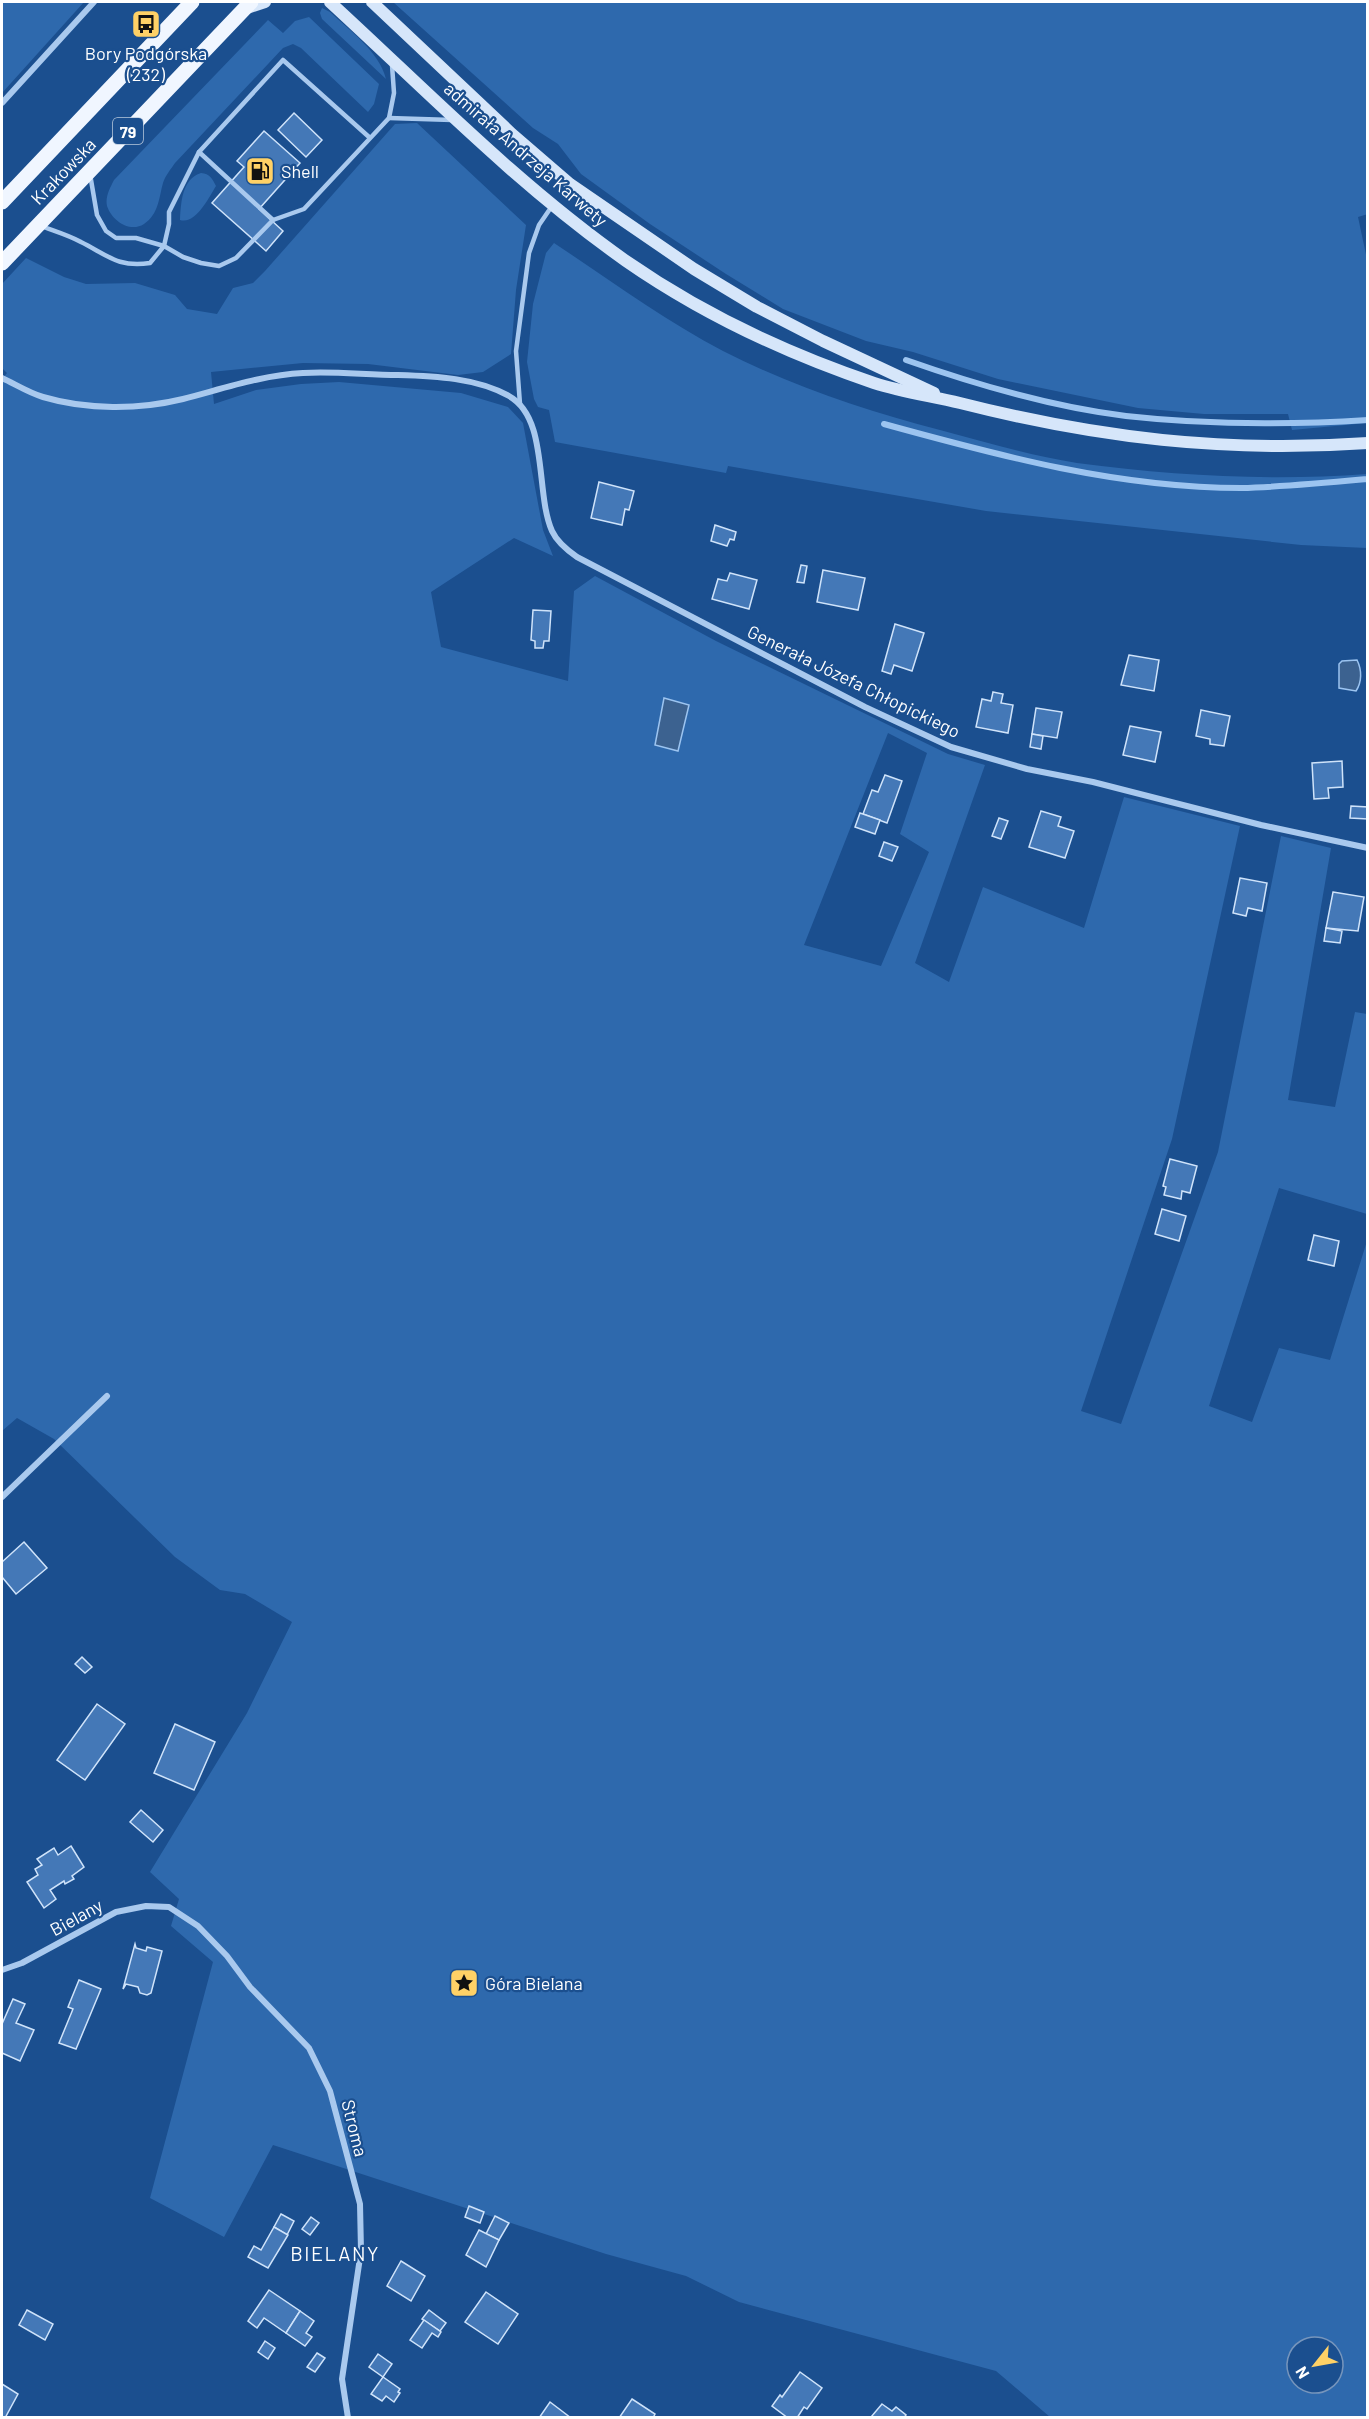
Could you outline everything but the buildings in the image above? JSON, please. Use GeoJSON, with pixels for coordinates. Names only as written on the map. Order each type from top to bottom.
{"type":"FeatureCollection","features":[{"type":"Feature","properties":{"kind":"main road","name":"Krakowska"},"geometry":{"type":"LineString","coordinates":[[2,202],[192,2]]}},
{"type":"Feature","properties":{"kind":"main road"},"geometry":{"type":"LineString","coordinates":[[248,5],[265,2]]}},
{"type":"Feature","properties":{"kind":"main road","name":"admirała Andrzeja Karwety"},"geometry":{"type":"LineString","coordinates":[[330,2],[457,121],[553,205],[629,263],[689,300],[809,358],[876,384],[1074,430],[1220,446],[1302,447],[1368,443]]}},
{"type":"Feature","properties":{"kind":"main road","name":"admirała Andrzeja Karwety"},"geometry":{"type":"LineString","coordinates":[[372,2],[512,134],[570,183],[694,268],[757,307],[823,341],[949,400]]}},
{"type":"Feature","properties":{"kind":"main road","name":"Krakowska"},"geometry":{"type":"LineString","coordinates":[[2,264],[248,5]]}},
{"type":"Feature","properties":{"kind":"street"},"geometry":{"type":"LineString","coordinates":[[2,102],[94,2]]}},
{"type":"Feature","properties":{"kind":"street"},"geometry":{"type":"LineString","coordinates":[[2,378],[41,397],[93,406],[136,406],[181,399],[231,385],[302,373],[435,376],[496,389],[520,404]]}},
{"type":"Feature","properties":{"kind":"street","name":"Generała Józefa Chłopickiego"},"geometry":{"type":"LineString","coordinates":[[520,404],[530,418],[534,433],[552,532],[562,545],[577,557],[716,631],[865,707],[969,753],[1027,770],[1093,782],[1262,825],[1368,848]]}},
{"type":"Feature","properties":{"kind":"street"},"geometry":{"type":"LineString","coordinates":[[2,1497],[107,1396]]}},
{"type":"Feature","properties":{"kind":"street","name":"Bielany"},"geometry":{"type":"LineString","coordinates":[[2,1970],[22,1963],[116,1912],[146,1906],[169,1907]]}},
{"type":"Feature","properties":{"kind":"street","name":"Stroma"},"geometry":{"type":"LineString","coordinates":[[169,1907],[198,1926],[226,1956],[250,1987],[309,2048],[330,2091],[360,2204],[362,2251],[342,2379],[348,2418]]}},
{"type":"Feature","properties":{"kind":"lane"},"geometry":{"type":"LineString","coordinates":[[90,172],[97,215],[106,231],[116,238],[136,238],[164,246],[183,257],[219,266],[236,258],[273,220],[304,208],[389,118],[394,93],[392,59]]}},
{"type":"Feature","properties":{"kind":"lane"},"geometry":{"type":"LineString","coordinates":[[39,225],[82,242],[111,260],[128,265],[150,263],[164,246],[169,212],[199,152],[283,60],[369,137]]}},
{"type":"Feature","properties":{"kind":"lane"},"geometry":{"type":"LineString","coordinates":[[389,118],[419,117],[457,121]]}},
{"type":"Feature","properties":{"kind":"lane"},"geometry":{"type":"LineString","coordinates":[[199,152],[273,220]]}},
{"type":"Feature","properties":{"kind":"lane"},"geometry":{"type":"LineString","coordinates":[[520,404],[516,351],[529,253],[539,225],[553,205]]}},
{"type":"Feature","properties":{"kind":"shaded area"},"geometry":{"type":"Polygon","coordinates":[[[2,2],[84,2],[2,93],[2,2]]]}},
{"type":"Feature","properties":{"kind":"shaded area"},"geometry":{"type":"Polygon","coordinates":[[[393,2],[1367,2],[1368,214],[1358,217],[1368,264],[1367,423],[1292,430],[1288,414],[1204,414],[1138,408],[998,379],[913,352],[866,341],[783,309],[650,224],[581,174],[558,144],[533,128],[393,2]]]}},
{"type":"Feature","properties":{"kind":"shaded area"},"geometry":{"type":"Polygon","coordinates":[[[322,8],[330,12],[355,34],[377,59],[386,79],[322,19],[320,13],[322,8]]]}},
{"type":"Feature","properties":{"kind":"shaded area"},"geometry":{"type":"Polygon","coordinates":[[[309,17],[379,84],[374,104],[368,112],[301,48],[293,44],[283,48],[175,163],[164,180],[158,205],[149,220],[133,227],[117,221],[107,206],[108,193],[114,180],[268,20],[283,33],[295,21],[309,17]]]}},
{"type":"Feature","properties":{"kind":"shaded area"},"geometry":{"type":"Polygon","coordinates":[[[417,123],[526,225],[516,290],[511,354],[483,372],[458,375],[368,364],[303,363],[211,372],[214,404],[256,390],[339,382],[461,393],[508,407],[523,423],[543,530],[553,556],[514,538],[431,592],[441,647],[568,681],[574,591],[595,576],[716,641],[948,754],[985,765],[915,963],[949,982],[983,887],[1084,928],[1124,797],[1240,826],[1172,1139],[1081,1411],[1121,1424],[1218,1152],[1281,836],[1331,848],[1288,1100],[1335,1107],[1355,1012],[1367,1014],[1367,1214],[1279,1188],[1209,1406],[1252,1422],[1279,1348],[1330,1360],[1367,1241],[1367,2417],[1050,2417],[996,2371],[739,2302],[686,2276],[606,2254],[273,2145],[224,2237],[150,2198],[213,1962],[171,1926],[179,1899],[150,1872],[247,1713],[292,1622],[245,1594],[220,1590],[175,1557],[54,1439],[17,1418],[2,1431],[2,379],[7,373],[2,368],[2,284],[26,258],[64,277],[86,284],[135,283],[175,295],[187,309],[217,314],[233,288],[253,283],[395,124],[417,123]],[[888,733],[804,945],[881,966],[929,852],[900,834],[927,753],[888,733]]]}},
{"type":"Feature","properties":{"kind":"shaded area"},"geometry":{"type":"Polygon","coordinates":[[[201,173],[207,174],[216,186],[197,214],[186,220],[180,220],[186,186],[190,180],[201,173]]]}},
{"type":"Feature","properties":{"kind":"shaded area"},"geometry":{"type":"Polygon","coordinates":[[[554,243],[658,313],[723,351],[802,386],[912,423],[1043,457],[1077,463],[1222,476],[1295,477],[1367,474],[1367,548],[1301,545],[986,511],[728,466],[726,473],[555,442],[549,410],[538,407],[534,399],[527,362],[533,304],[546,253],[554,243]]]}},
{"type":"Feature","properties":{"kind":"shaded area"},"geometry":{"type":"Polygon","coordinates":[[[1357,660],[1361,676],[1356,691],[1339,688],[1339,664],[1342,661],[1357,660]]]}},
{"type":"Feature","properties":{"kind":"shaded area"},"geometry":{"type":"Polygon","coordinates":[[[664,698],[689,705],[678,751],[655,745],[664,698]]]}},
{"type":"Feature","properties":{"kind":"waterway"},"geometry":{"type":"LineString","coordinates":[[906,360],[1014,394],[1070,407],[1126,416],[1247,423],[1368,420]]}},
{"type":"Feature","properties":{"kind":"waterway"},"geometry":{"type":"LineString","coordinates":[[884,424],[972,448],[1060,468],[1150,482],[1195,487],[1241,488],[1368,479]]}},
{"type":"Feature","properties":{"kind":"place","name":"Bory Podgórska (232)"},"geometry":{"type":"Point","coordinates":[146,24]}},
{"type":"Feature","properties":{"kind":"place","name":"Shell"},"geometry":{"type":"Point","coordinates":[260,171]}},
{"type":"Feature","properties":{"kind":"place","name":"Góra Bielana"},"geometry":{"type":"Point","coordinates":[464,1983]}},
{"type":"Feature","properties":{"kind":"district","name":"BIELANY"},"geometry":{"type":"Point","coordinates":[335,2253]}}]}
